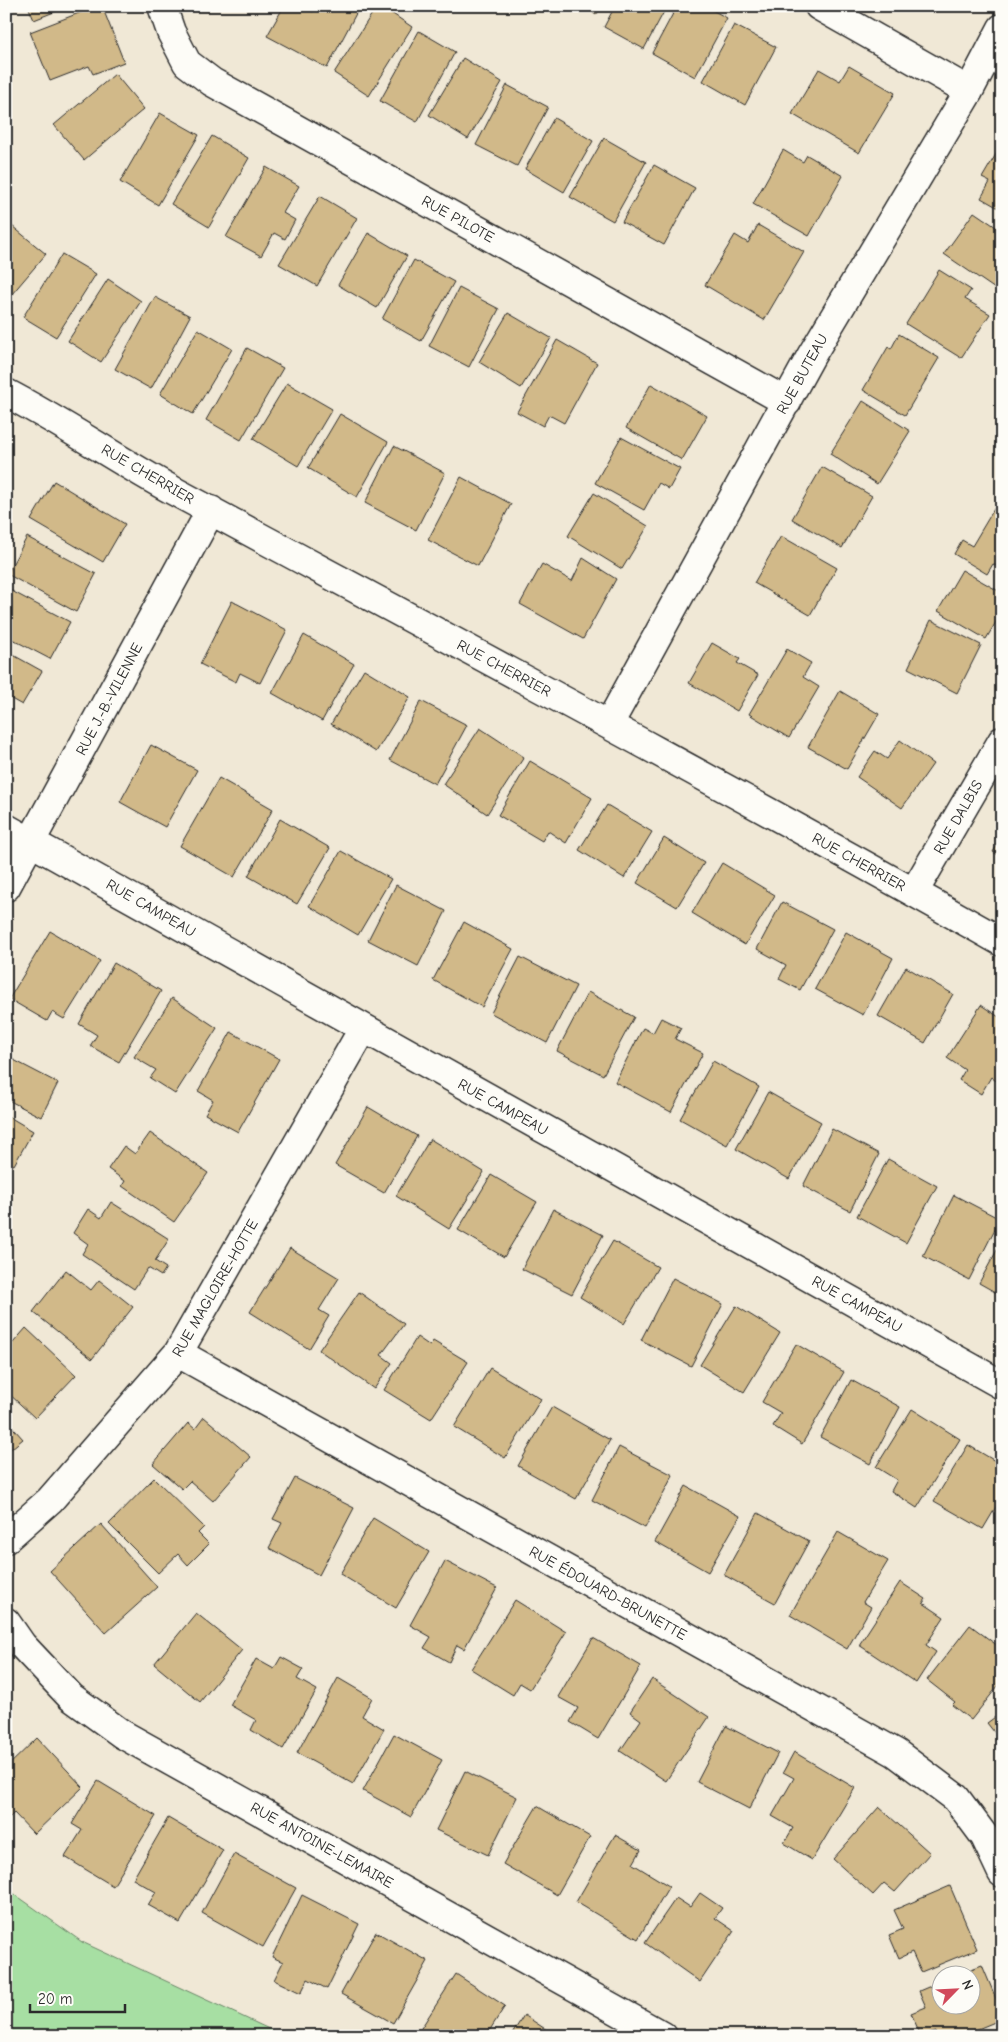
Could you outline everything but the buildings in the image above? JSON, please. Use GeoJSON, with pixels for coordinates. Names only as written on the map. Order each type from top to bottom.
{"type":"FeatureCollection","features":[{"type":"Feature","properties":{"kind":"street","name":"RUE PILOTE"},"geometry":{"type":"LineString","coordinates":[[162,6],[170,32],[187,63],[212,82],[787,402]]}},
{"type":"Feature","properties":{"kind":"street"},"geometry":{"type":"LineString","coordinates":[[819,6],[969,91]]}},
{"type":"Feature","properties":{"kind":"street","name":"RUE BUTEAU"},"geometry":{"type":"LineString","coordinates":[[609,724],[811,356],[969,91],[1002,28]]}},
{"type":"Feature","properties":{"kind":"street","name":"RUE CHERRIER"},"geometry":{"type":"LineString","coordinates":[[6,393],[37,409],[171,490],[609,724],[1002,942]]}},
{"type":"Feature","properties":{"kind":"street","name":"RUE J.-B.-VILENNE"},"geometry":{"type":"LineString","coordinates":[[6,887],[211,510]]}},
{"type":"Feature","properties":{"kind":"street","name":"RUE DALBIS"},"geometry":{"type":"LineString","coordinates":[[914,892],[1002,741]]}},
{"type":"Feature","properties":{"kind":"street","name":"RUE CAMPEAU"},"geometry":{"type":"LineString","coordinates":[[6,828],[1002,1385]]}},
{"type":"Feature","properties":{"kind":"street","name":"RUE MAGLOIRE-HOTTE"},"geometry":{"type":"LineString","coordinates":[[6,1539],[50,1500],[178,1353],[363,1029]]}},
{"type":"Feature","properties":{"kind":"street","name":"RUE ÉDOUARD-BRUNETTE"},"geometry":{"type":"LineString","coordinates":[[178,1353],[896,1753],[956,1798],[986,1837],[1002,1873]]}},
{"type":"Feature","properties":{"kind":"street","name":"RUE ANTOINE-LEMAIRE"},"geometry":{"type":"LineString","coordinates":[[6,1622],[22,1645],[71,1698],[122,1734],[663,2036]]}},
{"type":"Feature","properties":{"kind":"green space"},"geometry":{"type":"Polygon","coordinates":[[[6,1888],[82,1942],[284,2036],[6,2036],[6,1888]]]}}]}
